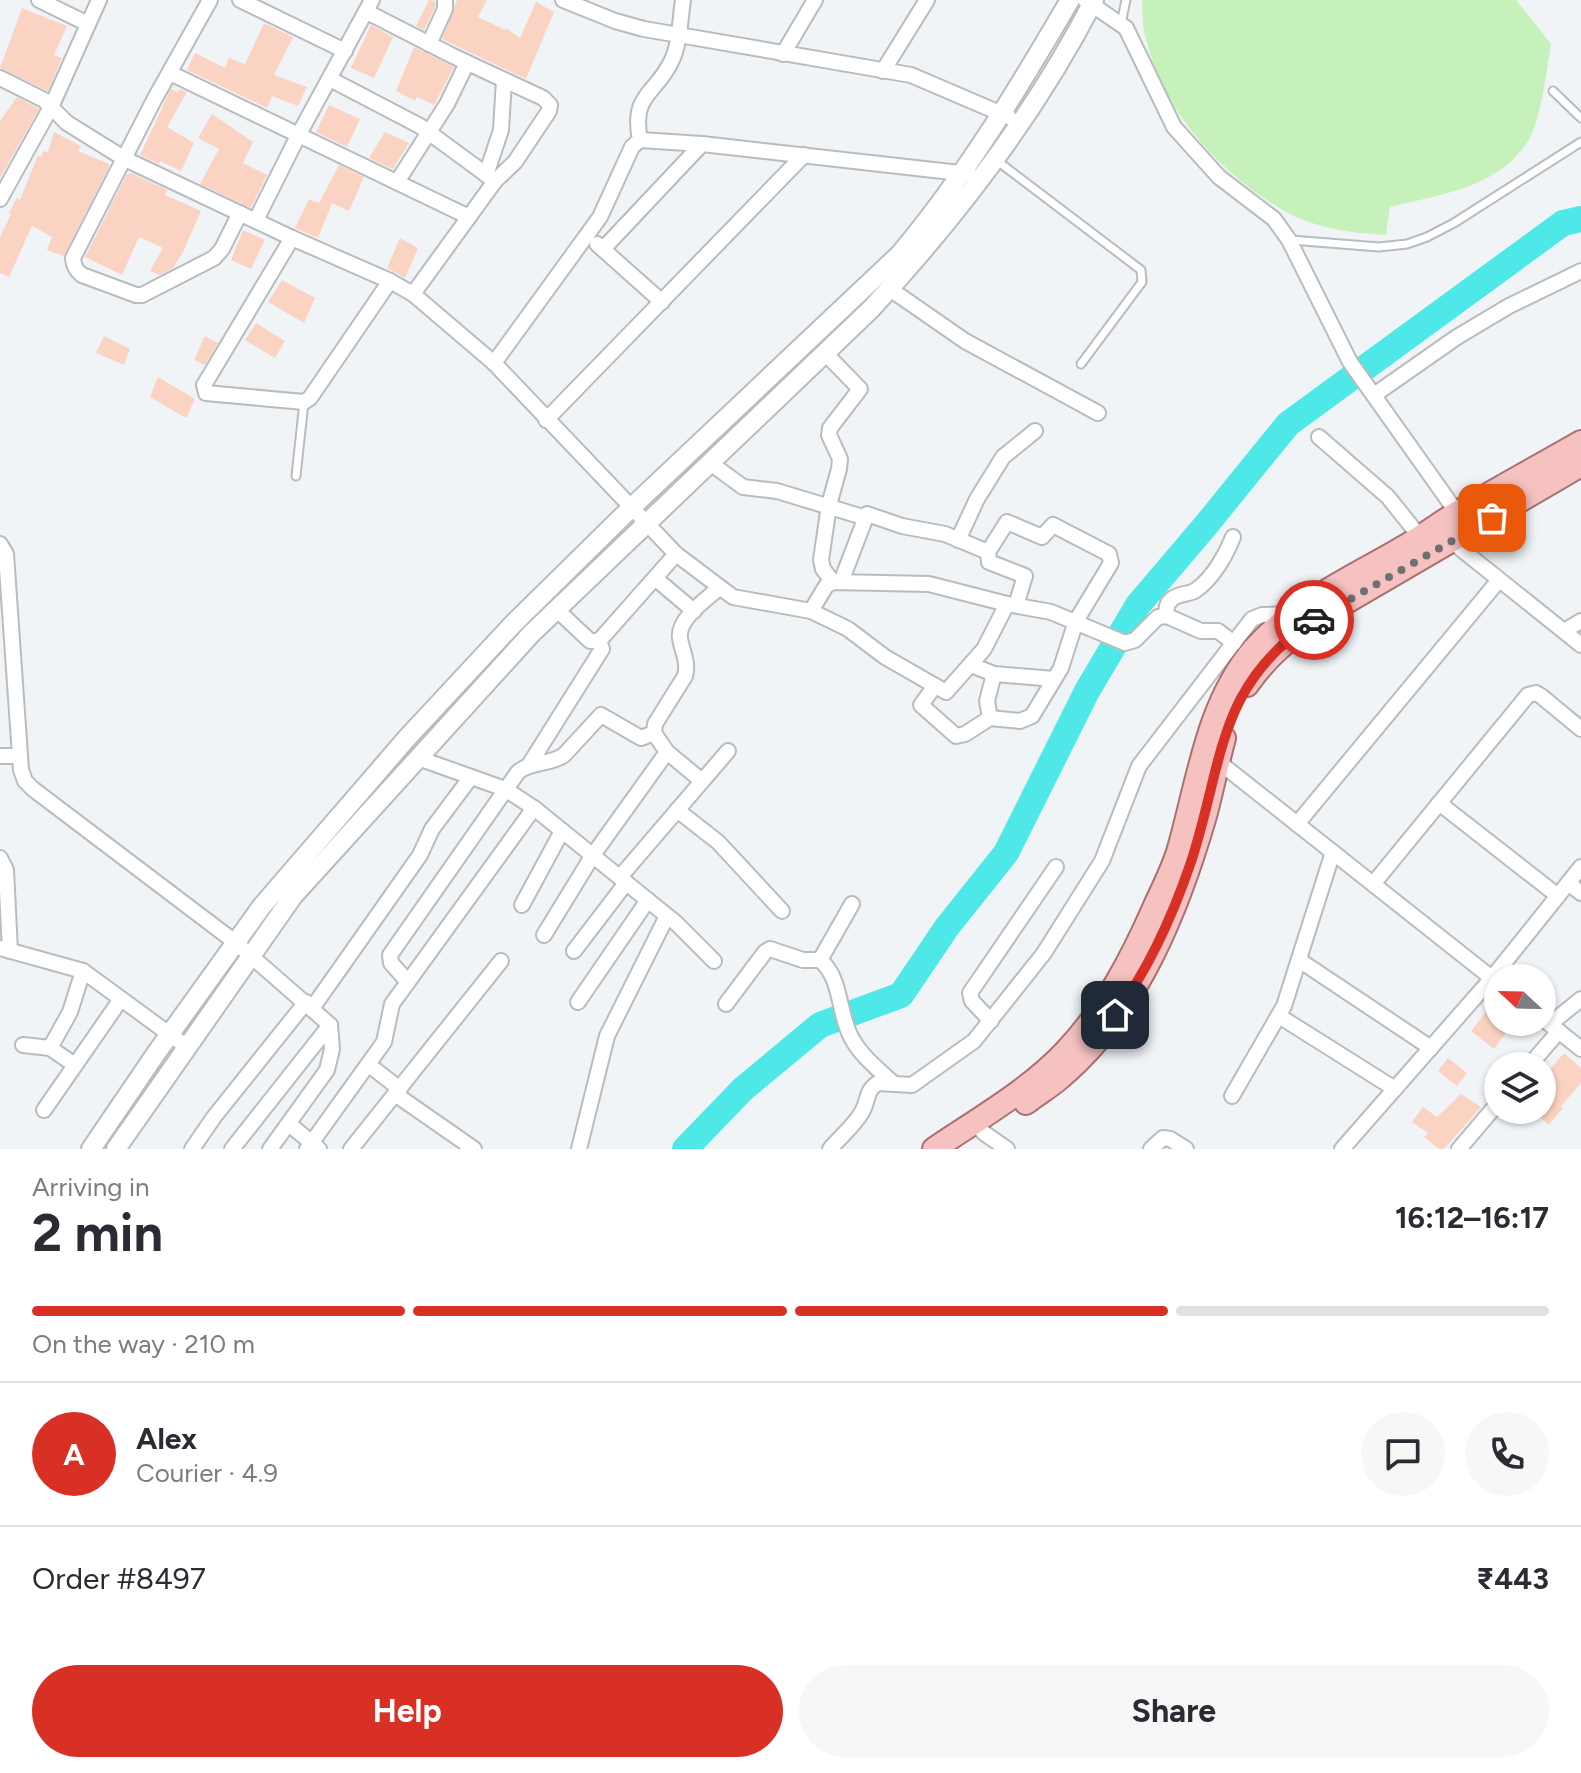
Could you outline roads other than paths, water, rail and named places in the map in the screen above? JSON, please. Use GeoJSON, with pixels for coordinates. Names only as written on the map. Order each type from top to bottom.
{"type":"FeatureCollection","features":[{"type":"Feature","properties":{"kind":"main road"},"geometry":{"type":"LineString","coordinates":[[1211,757],[1242,693],[1261,665],[1284,642],[1460,528],[1581,442]]}},
{"type":"Feature","properties":{"kind":"main road"},"geometry":{"type":"LineString","coordinates":[[960,1149],[1018,1092],[1064,1053],[1096,1016],[1117,984],[1177,856],[1211,757],[1232,682],[1254,650],[1292,614],[1324,590],[1420,537],[1460,528],[1581,465]]}},
{"type":"Feature","properties":{"kind":"main road"},"geometry":{"type":"LineString","coordinates":[[934,1149],[979,1128]]}},
{"type":"Feature","properties":{"kind":"street"},"geometry":{"type":"LineString","coordinates":[[39,0],[88,24]]}},
{"type":"Feature","properties":{"kind":"street"},"geometry":{"type":"LineString","coordinates":[[0,199],[52,105],[99,0]]}},
{"type":"Feature","properties":{"kind":"street"},"geometry":{"type":"LineString","coordinates":[[210,0],[73,258],[75,270],[142,295],[214,258],[222,249],[240,213]]}},
{"type":"Feature","properties":{"kind":"street"},"geometry":{"type":"LineString","coordinates":[[240,0],[345,51]]}},
{"type":"Feature","properties":{"kind":"street"},"geometry":{"type":"LineString","coordinates":[[429,44],[445,9],[445,0]]}},
{"type":"Feature","properties":{"kind":"street"},"geometry":{"type":"LineString","coordinates":[[563,0],[615,21],[677,35],[911,75],[1012,118]]}},
{"type":"Feature","properties":{"kind":"street"},"geometry":{"type":"LineString","coordinates":[[640,140],[639,110],[649,90],[671,63],[683,0]]}},
{"type":"Feature","properties":{"kind":"street"},"geometry":{"type":"LineString","coordinates":[[783,54],[815,0]]}},
{"type":"Feature","properties":{"kind":"street"},"geometry":{"type":"LineString","coordinates":[[883,71],[927,0]]}},
{"type":"Feature","properties":{"kind":"street"},"geometry":{"type":"LineString","coordinates":[[91,1149],[235,942],[289,873],[414,730],[497,640],[633,506],[884,270],[973,175],[996,160],[1012,118],[1070,0]]}},
{"type":"Feature","properties":{"kind":"street"},"geometry":{"type":"LineString","coordinates":[[116,1149],[293,896],[556,609],[890,289],[916,260],[1090,2],[1126,28],[1174,127],[1219,177],[1274,219],[1289,240],[1350,362],[1460,528],[1499,580],[1581,645]]}},
{"type":"Feature","properties":{"kind":"street"},"geometry":{"type":"LineString","coordinates":[[256,220],[369,6],[429,44],[543,98],[550,105],[515,162],[491,178]]}},
{"type":"Feature","properties":{"kind":"street"},"geometry":{"type":"LineString","coordinates":[[397,182],[447,104],[467,63]]}},
{"type":"Feature","properties":{"kind":"street"},"geometry":{"type":"LineString","coordinates":[[170,73],[469,217]]}},
{"type":"Feature","properties":{"kind":"street"},"geometry":{"type":"LineString","coordinates":[[0,78],[52,105],[67,123],[125,159],[413,294],[494,363],[676,554],[719,588],[745,600],[811,611],[848,629],[885,657],[934,687],[946,692],[971,665],[984,649],[1025,576],[989,562],[988,552],[1004,523],[1009,521],[1042,537],[1053,525],[1109,554],[1111,563],[1077,621],[1061,668],[1032,716],[1026,720],[990,718],[965,734],[956,736],[921,705],[934,687]]}},
{"type":"Feature","properties":{"kind":"street"},"geometry":{"type":"LineString","coordinates":[[330,79],[429,132],[491,178]]}},
{"type":"Feature","properties":{"kind":"street"},"geometry":{"type":"LineString","coordinates":[[413,294],[469,217],[491,178],[502,120],[504,80]]}},
{"type":"Feature","properties":{"kind":"street"},"geometry":{"type":"LineString","coordinates":[[494,363],[600,217],[632,147],[640,140],[702,144],[973,175]]}},
{"type":"Feature","properties":{"kind":"street"},"geometry":{"type":"LineString","coordinates":[[603,249],[702,144]]}},
{"type":"Feature","properties":{"kind":"street"},"geometry":{"type":"LineString","coordinates":[[546,420],[804,155]]}},
{"type":"Feature","properties":{"kind":"street"},"geometry":{"type":"LineString","coordinates":[[588,235],[662,302]]}},
{"type":"Feature","properties":{"kind":"street"},"geometry":{"type":"LineString","coordinates":[[292,238],[204,390],[211,395],[304,402],[310,398],[390,281]]}},
{"type":"Feature","properties":{"kind":"street"},"geometry":{"type":"LineString","coordinates":[[1374,395],[1457,337],[1509,306],[1581,271]]}},
{"type":"Feature","properties":{"kind":"street"},"geometry":{"type":"LineString","coordinates":[[890,289],[965,341],[1098,413]]}},
{"type":"Feature","properties":{"kind":"street"},"geometry":{"type":"LineString","coordinates":[[824,352],[860,389],[830,428],[829,435],[840,459],[821,560],[823,569],[837,582]]}},
{"type":"Feature","properties":{"kind":"street"},"geometry":{"type":"LineString","coordinates":[[958,540],[977,499],[1003,457],[1035,431]]}},
{"type":"Feature","properties":{"kind":"street"},"geometry":{"type":"LineString","coordinates":[[1319,437],[1388,497],[1420,537]]}},
{"type":"Feature","properties":{"kind":"street"},"geometry":{"type":"LineString","coordinates":[[709,462],[743,487],[777,491],[863,517],[871,514],[902,526],[934,531],[988,552]]}},
{"type":"Feature","properties":{"kind":"street"},"geometry":{"type":"LineString","coordinates":[[837,582],[863,517]]}},
{"type":"Feature","properties":{"kind":"street"},"geometry":{"type":"LineString","coordinates":[[1167,616],[1168,603],[1201,586],[1227,552],[1233,537]]}},
{"type":"Feature","properties":{"kind":"street"},"geometry":{"type":"LineString","coordinates":[[0,544],[6,554],[7,673],[25,781],[235,942],[330,1025],[330,1062],[323,1078],[270,1149]]}},
{"type":"Feature","properties":{"kind":"street"},"geometry":{"type":"LineString","coordinates":[[556,609],[590,641],[599,641],[676,554]]}},
{"type":"Feature","properties":{"kind":"street"},"geometry":{"type":"LineString","coordinates":[[656,579],[694,611]]}},
{"type":"Feature","properties":{"kind":"street"},"geometry":{"type":"LineString","coordinates":[[1297,824],[1499,580]]}},
{"type":"Feature","properties":{"kind":"street"},"geometry":{"type":"LineString","coordinates":[[811,611],[826,586],[837,582],[929,584],[1051,612],[1125,643],[1135,640],[1158,617],[1167,616],[1201,631],[1218,631],[1234,643]]}},
{"type":"Feature","properties":{"kind":"street"},"geometry":{"type":"LineString","coordinates":[[702,781],[667,752],[654,733],[655,724],[685,676],[687,661],[679,636],[682,624],[719,588]]}},
{"type":"Feature","properties":{"kind":"street"},"geometry":{"type":"LineString","coordinates":[[830,1149],[861,1114],[870,1089],[878,1083],[915,1083],[974,1041],[1044,953],[1102,861],[1139,766],[1256,616],[1292,614]]}},
{"type":"Feature","properties":{"kind":"street"},"geometry":{"type":"LineString","coordinates":[[1564,631],[1581,621]]}},
{"type":"Feature","properties":{"kind":"street"},"geometry":{"type":"LineString","coordinates":[[497,640],[512,655]]}},
{"type":"Feature","properties":{"kind":"street"},"geometry":{"type":"LineString","coordinates":[[529,765],[602,649],[599,641]]}},
{"type":"Feature","properties":{"kind":"street"},"geometry":{"type":"LineString","coordinates":[[971,665],[994,674],[1054,679]]}},
{"type":"Feature","properties":{"kind":"street"},"geometry":{"type":"LineString","coordinates":[[990,718],[987,701],[994,674]]}},
{"type":"Feature","properties":{"kind":"street"},"geometry":{"type":"LineString","coordinates":[[1373,884],[1528,695],[1536,693],[1541,696],[1581,729]]}},
{"type":"Feature","properties":{"kind":"street"},"geometry":{"type":"LineString","coordinates":[[408,982],[391,963],[390,955],[518,772],[529,765],[564,755],[601,715],[641,738],[654,733]]}},
{"type":"Feature","properties":{"kind":"street"},"geometry":{"type":"LineString","coordinates":[[414,730],[431,744]]}},
{"type":"Feature","properties":{"kind":"street"},"geometry":{"type":"LineString","coordinates":[[574,951],[623,880],[728,751]]}},
{"type":"Feature","properties":{"kind":"street"},"geometry":{"type":"LineString","coordinates":[[544,935],[593,855],[667,752]]}},
{"type":"Feature","properties":{"kind":"street"},"geometry":{"type":"LineString","coordinates":[[0,756],[20,756]]}},
{"type":"Feature","properties":{"kind":"street"},"geometry":{"type":"LineString","coordinates":[[1211,757],[1484,972]]}},
{"type":"Feature","properties":{"kind":"street"},"geometry":{"type":"LineString","coordinates":[[418,758],[505,789],[534,808],[667,916],[714,961]]}},
{"type":"Feature","properties":{"kind":"street"},"geometry":{"type":"LineString","coordinates":[[192,1149],[214,1117],[309,1004],[420,855],[430,832],[471,777]]}},
{"type":"Feature","properties":{"kind":"street"},"geometry":{"type":"LineString","coordinates":[[1439,803],[1558,896]]}},
{"type":"Feature","properties":{"kind":"street"},"geometry":{"type":"LineString","coordinates":[[289,1124],[312,1147],[384,1042],[392,1004],[534,808]]}},
{"type":"Feature","properties":{"kind":"street"},"geometry":{"type":"LineString","coordinates":[[677,810],[718,842],[782,911]]}},
{"type":"Feature","properties":{"kind":"street"},"geometry":{"type":"LineString","coordinates":[[522,905],[562,831]]}},
{"type":"Feature","properties":{"kind":"street"},"geometry":{"type":"LineString","coordinates":[[1232,1096],[1279,1016],[1333,852]]}},
{"type":"Feature","properties":{"kind":"street"},"geometry":{"type":"LineString","coordinates":[[0,858],[6,870],[5,950],[83,971],[187,1047]]}},
{"type":"Feature","properties":{"kind":"street"},"geometry":{"type":"LineString","coordinates":[[991,1021],[972,1001],[970,993],[1056,867]]}},
{"type":"Feature","properties":{"kind":"street"},"geometry":{"type":"LineString","coordinates":[[1508,964],[1581,867]]}},
{"type":"Feature","properties":{"kind":"street"},"geometry":{"type":"LineString","coordinates":[[1568,883],[1581,893]]}},
{"type":"Feature","properties":{"kind":"street"},"geometry":{"type":"LineString","coordinates":[[578,1002],[648,900]]}},
{"type":"Feature","properties":{"kind":"street"},"geometry":{"type":"LineString","coordinates":[[820,960],[852,904]]}},
{"type":"Feature","properties":{"kind":"street"},"geometry":{"type":"LineString","coordinates":[[579,1149],[607,1036],[667,916]]}},
{"type":"Feature","properties":{"kind":"street"},"geometry":{"type":"LineString","coordinates":[[726,1004],[770,949],[803,960],[820,960],[831,971],[849,1033],[863,1054],[894,1084]]}},
{"type":"Feature","properties":{"kind":"street"},"geometry":{"type":"LineString","coordinates":[[1299,960],[1431,1048]]}},
{"type":"Feature","properties":{"kind":"street"},"geometry":{"type":"LineString","coordinates":[[351,1149],[501,961]]}},
{"type":"Feature","properties":{"kind":"street"},"geometry":{"type":"LineString","coordinates":[[50,1048],[70,1012],[83,971]]}},
{"type":"Feature","properties":{"kind":"street"},"geometry":{"type":"LineString","coordinates":[[1342,1149],[1484,993]]}},
{"type":"Feature","properties":{"kind":"street"},"geometry":{"type":"LineString","coordinates":[[44,1110],[121,999]]}},
{"type":"Feature","properties":{"kind":"street"},"geometry":{"type":"LineString","coordinates":[[1556,1019],[1581,999]]}},
{"type":"Feature","properties":{"kind":"street"},"geometry":{"type":"LineString","coordinates":[[1279,1016],[1395,1089]]}},
{"type":"Feature","properties":{"kind":"street"},"geometry":{"type":"LineString","coordinates":[[232,1149],[330,1025]]}},
{"type":"Feature","properties":{"kind":"street"},"geometry":{"type":"LineString","coordinates":[[1556,1029],[1581,1049]]}},
{"type":"Feature","properties":{"kind":"street"},"geometry":{"type":"LineString","coordinates":[[23,1045],[50,1048],[75,1065]]}},
{"type":"Feature","properties":{"kind":"street"},"geometry":{"type":"LineString","coordinates":[[369,1065],[397,1091],[474,1149]]}},
{"type":"Feature","properties":{"kind":"street"},"geometry":{"type":"LineString","coordinates":[[1459,1149],[1484,1120]]}},
{"type":"Feature","properties":{"kind":"street"},"geometry":{"type":"LineString","coordinates":[[979,1128],[1007,1149]]}},
{"type":"Feature","properties":{"kind":"street"},"geometry":{"type":"LineString","coordinates":[[1151,1149],[1163,1138],[1186,1149]]}},
{"type":"Feature","properties":{"kind":"lane"},"geometry":{"type":"LineString","coordinates":[[1121,24],[1126,0]]}},
{"type":"Feature","properties":{"kind":"lane"},"geometry":{"type":"LineString","coordinates":[[1553,91],[1581,118]]}},
{"type":"Feature","properties":{"kind":"lane"},"geometry":{"type":"LineString","coordinates":[[1289,240],[1379,247],[1407,244],[1454,223],[1581,142]]}},
{"type":"Feature","properties":{"kind":"lane"},"geometry":{"type":"LineString","coordinates":[[996,160],[1141,270],[1142,282],[1081,364]]}},
{"type":"Feature","properties":{"kind":"lane"},"geometry":{"type":"LineString","coordinates":[[296,476],[304,402]]}},
{"type":"Feature","properties":{"kind":"waterway"},"geometry":{"type":"LineString","coordinates":[[685,1149],[743,1089],[820,1025],[901,995],[947,927],[1006,853],[1087,691],[1138,605],[1288,424],[1563,223],[1581,219]]}}]}
